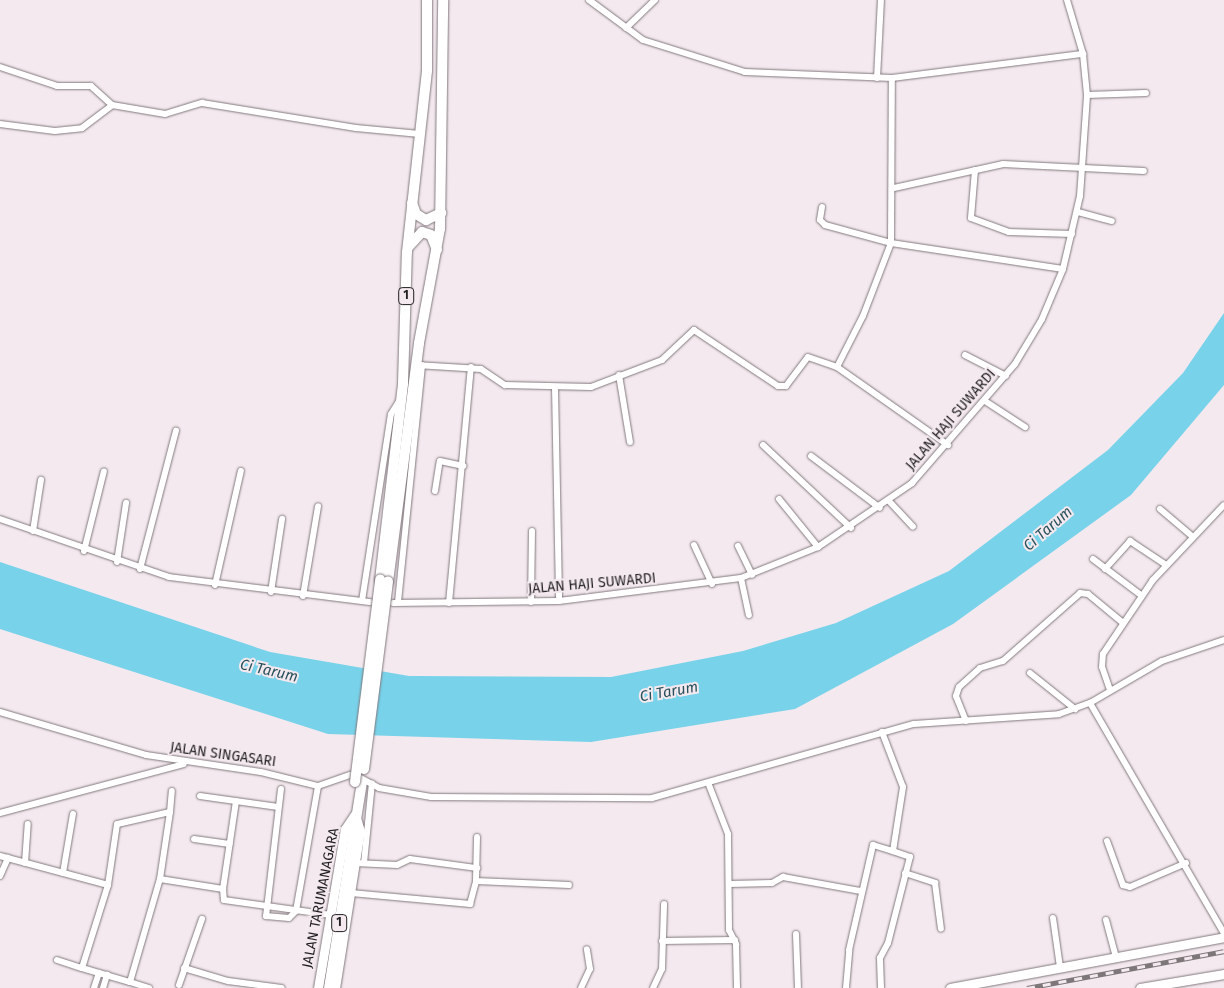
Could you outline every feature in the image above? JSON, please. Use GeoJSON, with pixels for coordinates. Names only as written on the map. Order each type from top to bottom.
{"type":"FeatureCollection","features":[{"type":"Feature","properties":{"kind":"main road","name":"1"},"geometry":{"type":"LineString","coordinates":[[362,784],[402,396],[407,252],[420,134],[427,0]]}},
{"type":"Feature","properties":{"kind":"main road","name":"1"},"geometry":{"type":"LineString","coordinates":[[384,581],[438,251],[441,213],[443,0]]}},
{"type":"Feature","properties":{"kind":"main road"},"geometry":{"type":"LineString","coordinates":[[412,203],[416,214],[426,220],[441,213]]}},
{"type":"Feature","properties":{"kind":"main road"},"geometry":{"type":"LineString","coordinates":[[407,252],[422,232],[430,235],[438,251]]}},
{"type":"Feature","properties":{"kind":"main road","name":"JALAN TARUMANAGARA"},"geometry":{"type":"LineString","coordinates":[[335,988],[356,861],[355,814],[362,784]]}},
{"type":"Feature","properties":{"kind":"main road","name":"JALAN TARUMANAGARA"},"geometry":{"type":"LineString","coordinates":[[318,988],[345,829],[355,814]]}},
{"type":"Feature","properties":{"kind":"main road","name":"1"},"geometry":{"type":"LineString","coordinates":[[329,988],[356,861]]}},
{"type":"Feature","properties":{"kind":"main road"},"geometry":{"type":"LineString","coordinates":[[950,988],[1060,966],[1224,938]]}},
{"type":"Feature","properties":{"kind":"main road"},"geometry":{"type":"LineString","coordinates":[[1140,988],[1224,974]]}},
{"type":"Feature","properties":{"kind":"street"},"geometry":{"type":"LineString","coordinates":[[589,0],[642,40],[733,70],[892,78],[1083,54]]}},
{"type":"Feature","properties":{"kind":"street"},"geometry":{"type":"LineString","coordinates":[[626,28],[655,0]]}},
{"type":"Feature","properties":{"kind":"street"},"geometry":{"type":"LineString","coordinates":[[877,78],[881,0]]}},
{"type":"Feature","properties":{"kind":"street","name":"JALAN HAJI SUWARDI"},"geometry":{"type":"LineString","coordinates":[[419,365],[395,602],[559,601],[712,584],[752,575],[818,546],[851,528],[889,501],[948,445],[1006,376],[1042,319],[1063,269],[1078,212],[1087,95],[1083,54],[1069,0]]}},
{"type":"Feature","properties":{"kind":"street"},"geometry":{"type":"LineString","coordinates":[[0,66],[56,86],[91,86],[112,105],[169,114],[202,103],[356,128],[420,134]]}},
{"type":"Feature","properties":{"kind":"street"},"geometry":{"type":"LineString","coordinates":[[837,367],[863,316],[891,243],[894,188],[892,78]]}},
{"type":"Feature","properties":{"kind":"street"},"geometry":{"type":"LineString","coordinates":[[1087,95],[1146,93]]}},
{"type":"Feature","properties":{"kind":"street"},"geometry":{"type":"LineString","coordinates":[[0,124],[55,130],[82,128],[112,105]]}},
{"type":"Feature","properties":{"kind":"street"},"geometry":{"type":"LineString","coordinates":[[894,188],[1003,164],[1144,171]]}},
{"type":"Feature","properties":{"kind":"street"},"geometry":{"type":"LineString","coordinates":[[975,170],[971,218],[1009,232],[1072,234]]}},
{"type":"Feature","properties":{"kind":"street"},"geometry":{"type":"LineString","coordinates":[[822,207],[820,220],[825,225],[891,243],[1063,269]]}},
{"type":"Feature","properties":{"kind":"street"},"geometry":{"type":"LineString","coordinates":[[1078,212],[1112,221]]}},
{"type":"Feature","properties":{"kind":"street"},"geometry":{"type":"LineString","coordinates":[[419,365],[471,367],[484,370],[501,384],[591,387],[662,360],[694,330],[782,387],[808,357],[837,367],[948,445]]}},
{"type":"Feature","properties":{"kind":"street"},"geometry":{"type":"LineString","coordinates":[[965,355],[1006,376]]}},
{"type":"Feature","properties":{"kind":"street"},"geometry":{"type":"LineString","coordinates":[[449,603],[471,367]]}},
{"type":"Feature","properties":{"kind":"street"},"geometry":{"type":"LineString","coordinates":[[619,376],[630,442]]}},
{"type":"Feature","properties":{"kind":"street"},"geometry":{"type":"LineString","coordinates":[[555,387],[559,601]]}},
{"type":"Feature","properties":{"kind":"street"},"geometry":{"type":"LineString","coordinates":[[362,601],[391,414],[402,396]]}},
{"type":"Feature","properties":{"kind":"street"},"geometry":{"type":"LineString","coordinates":[[985,401],[1025,427]]}},
{"type":"Feature","properties":{"kind":"street"},"geometry":{"type":"LineString","coordinates":[[140,569],[176,431]]}},
{"type":"Feature","properties":{"kind":"street"},"geometry":{"type":"LineString","coordinates":[[763,445],[851,528]]}},
{"type":"Feature","properties":{"kind":"street"},"geometry":{"type":"LineString","coordinates":[[811,456],[880,508]]}},
{"type":"Feature","properties":{"kind":"street"},"geometry":{"type":"LineString","coordinates":[[435,491],[440,461],[463,466]]}},
{"type":"Feature","properties":{"kind":"street"},"geometry":{"type":"LineString","coordinates":[[84,552],[104,471]]}},
{"type":"Feature","properties":{"kind":"street"},"geometry":{"type":"LineString","coordinates":[[215,585],[241,471]]}},
{"type":"Feature","properties":{"kind":"street"},"geometry":{"type":"LineString","coordinates":[[33,531],[41,480]]}},
{"type":"Feature","properties":{"kind":"street"},"geometry":{"type":"LineString","coordinates":[[779,499],[818,546]]}},
{"type":"Feature","properties":{"kind":"street"},"geometry":{"type":"LineString","coordinates":[[889,501],[913,526]]}},
{"type":"Feature","properties":{"kind":"street"},"geometry":{"type":"LineString","coordinates":[[117,562],[126,503]]}},
{"type":"Feature","properties":{"kind":"street"},"geometry":{"type":"LineString","coordinates":[[1110,690],[1102,659],[1122,623],[1141,595],[1166,565],[1224,505]]}},
{"type":"Feature","properties":{"kind":"street"},"geometry":{"type":"LineString","coordinates":[[304,596],[318,506]]}},
{"type":"Feature","properties":{"kind":"street"},"geometry":{"type":"LineString","coordinates":[[1160,510],[1193,537]]}},
{"type":"Feature","properties":{"kind":"street"},"geometry":{"type":"LineString","coordinates":[[0,519],[84,552],[140,569],[215,585],[370,602]]}},
{"type":"Feature","properties":{"kind":"street"},"geometry":{"type":"LineString","coordinates":[[271,592],[282,519]]}},
{"type":"Feature","properties":{"kind":"street"},"geometry":{"type":"LineString","coordinates":[[531,602],[532,531]]}},
{"type":"Feature","properties":{"kind":"street"},"geometry":{"type":"LineString","coordinates":[[1105,569],[1130,541],[1166,565]]}},
{"type":"Feature","properties":{"kind":"street"},"geometry":{"type":"LineString","coordinates":[[694,545],[712,584]]}},
{"type":"Feature","properties":{"kind":"street"},"geometry":{"type":"LineString","coordinates":[[738,546],[752,575]]}},
{"type":"Feature","properties":{"kind":"street"},"geometry":{"type":"LineString","coordinates":[[1092,559],[1141,595]]}},
{"type":"Feature","properties":{"kind":"street"},"geometry":{"type":"LineString","coordinates":[[741,578],[749,615]]}},
{"type":"Feature","properties":{"kind":"street"},"geometry":{"type":"LineString","coordinates":[[966,721],[956,696],[959,687],[980,668],[1004,662],[1080,593],[1088,594],[1122,623]]}},
{"type":"Feature","properties":{"kind":"street"},"geometry":{"type":"LineString","coordinates":[[281,789],[266,916],[289,918],[296,911],[318,786],[347,774],[362,784],[380,788],[465,799],[652,798],[709,785],[882,732],[966,721],[1036,718],[1075,708],[1090,703],[1162,661],[1224,640]]}},
{"type":"Feature","properties":{"kind":"street"},"geometry":{"type":"LineString","coordinates":[[1030,673],[1075,708]]}},
{"type":"Feature","properties":{"kind":"street"},"geometry":{"type":"LineString","coordinates":[[1090,703],[1186,863],[1224,933]]}},
{"type":"Feature","properties":{"kind":"street","name":"JALAN SINGASARI"},"geometry":{"type":"LineString","coordinates":[[0,712],[185,764],[261,772],[318,786]]}},
{"type":"Feature","properties":{"kind":"street"},"geometry":{"type":"LineString","coordinates":[[882,732],[903,787],[893,851]]}},
{"type":"Feature","properties":{"kind":"street"},"geometry":{"type":"LineString","coordinates":[[0,813],[185,764]]}},
{"type":"Feature","properties":{"kind":"street"},"geometry":{"type":"LineString","coordinates":[[362,784],[356,861],[397,865],[410,859],[476,868]]}},
{"type":"Feature","properties":{"kind":"street"},"geometry":{"type":"LineString","coordinates":[[709,785],[728,834],[730,884],[728,930],[735,940],[737,988]]}},
{"type":"Feature","properties":{"kind":"street"},"geometry":{"type":"LineString","coordinates":[[130,982],[160,879],[172,791]]}},
{"type":"Feature","properties":{"kind":"street"},"geometry":{"type":"LineString","coordinates":[[200,796],[278,806]]}},
{"type":"Feature","properties":{"kind":"street"},"geometry":{"type":"LineString","coordinates":[[236,801],[223,889],[224,900],[266,906]]}},
{"type":"Feature","properties":{"kind":"street"},"geometry":{"type":"LineString","coordinates":[[82,968],[108,885],[117,824],[170,812]]}},
{"type":"Feature","properties":{"kind":"street"},"geometry":{"type":"LineString","coordinates":[[63,873],[73,814]]}},
{"type":"Feature","properties":{"kind":"street"},"geometry":{"type":"LineString","coordinates":[[25,863],[28,824]]}},
{"type":"Feature","properties":{"kind":"street"},"geometry":{"type":"LineString","coordinates":[[351,893],[470,904],[476,881],[478,837]]}},
{"type":"Feature","properties":{"kind":"street"},"geometry":{"type":"LineString","coordinates":[[194,839],[230,844]]}},
{"type":"Feature","properties":{"kind":"street"},"geometry":{"type":"LineString","coordinates":[[1107,841],[1123,885],[1130,887],[1186,863]]}},
{"type":"Feature","properties":{"kind":"street"},"geometry":{"type":"LineString","coordinates":[[846,988],[849,950],[873,845],[910,857],[888,944],[880,958],[880,988]]}},
{"type":"Feature","properties":{"kind":"street"},"geometry":{"type":"LineString","coordinates":[[0,856],[108,885]]}},
{"type":"Feature","properties":{"kind":"street"},"geometry":{"type":"LineString","coordinates":[[0,876],[8,858]]}},
{"type":"Feature","properties":{"kind":"street"},"geometry":{"type":"LineString","coordinates":[[905,873],[935,883],[941,929]]}},
{"type":"Feature","properties":{"kind":"street"},"geometry":{"type":"LineString","coordinates":[[730,884],[772,883],[783,877],[861,891]]}},
{"type":"Feature","properties":{"kind":"street"},"geometry":{"type":"LineString","coordinates":[[160,879],[223,889]]}},
{"type":"Feature","properties":{"kind":"street"},"geometry":{"type":"LineString","coordinates":[[476,881],[569,885]]}},
{"type":"Feature","properties":{"kind":"street"},"geometry":{"type":"LineString","coordinates":[[653,988],[662,969],[664,904]]}},
{"type":"Feature","properties":{"kind":"street"},"geometry":{"type":"LineString","coordinates":[[296,911],[330,915]]}},
{"type":"Feature","properties":{"kind":"street"},"geometry":{"type":"LineString","coordinates":[[1052,918],[1060,966]]}},
{"type":"Feature","properties":{"kind":"street"},"geometry":{"type":"LineString","coordinates":[[179,985],[202,919]]}},
{"type":"Feature","properties":{"kind":"street"},"geometry":{"type":"LineString","coordinates":[[1106,920],[1116,957]]}},
{"type":"Feature","properties":{"kind":"street"},"geometry":{"type":"LineString","coordinates":[[796,934],[798,988]]}},
{"type":"Feature","properties":{"kind":"street"},"geometry":{"type":"LineString","coordinates":[[662,941],[735,940]]}},
{"type":"Feature","properties":{"kind":"street"},"geometry":{"type":"LineString","coordinates":[[581,988],[590,969],[587,949]]}},
{"type":"Feature","properties":{"kind":"street"},"geometry":{"type":"LineString","coordinates":[[57,960],[149,988]]}},
{"type":"Feature","properties":{"kind":"street"},"geometry":{"type":"LineString","coordinates":[[184,968],[260,987],[282,988]]}},
{"type":"Feature","properties":{"kind":"street"},"geometry":{"type":"LineString","coordinates":[[94,988],[99,973]]}},
{"type":"Feature","properties":{"kind":"street"},"geometry":{"type":"LineString","coordinates":[[103,988],[107,975]]}},
{"type":"Feature","properties":{"kind":"water","name":"Ci Tarum"},"geometry":{"type":"Polygon","coordinates":[[[1224,313],[1224,385],[1131,495],[953,624],[795,709],[591,742],[328,734],[0,629],[0,562],[270,652],[409,676],[611,677],[743,651],[836,623],[949,571],[1108,450],[1183,373],[1224,313]]]}},
{"type":"Feature","properties":{"kind":"railway"},"geometry":{"type":"LineString","coordinates":[[1027,988],[1224,951]]}}]}
